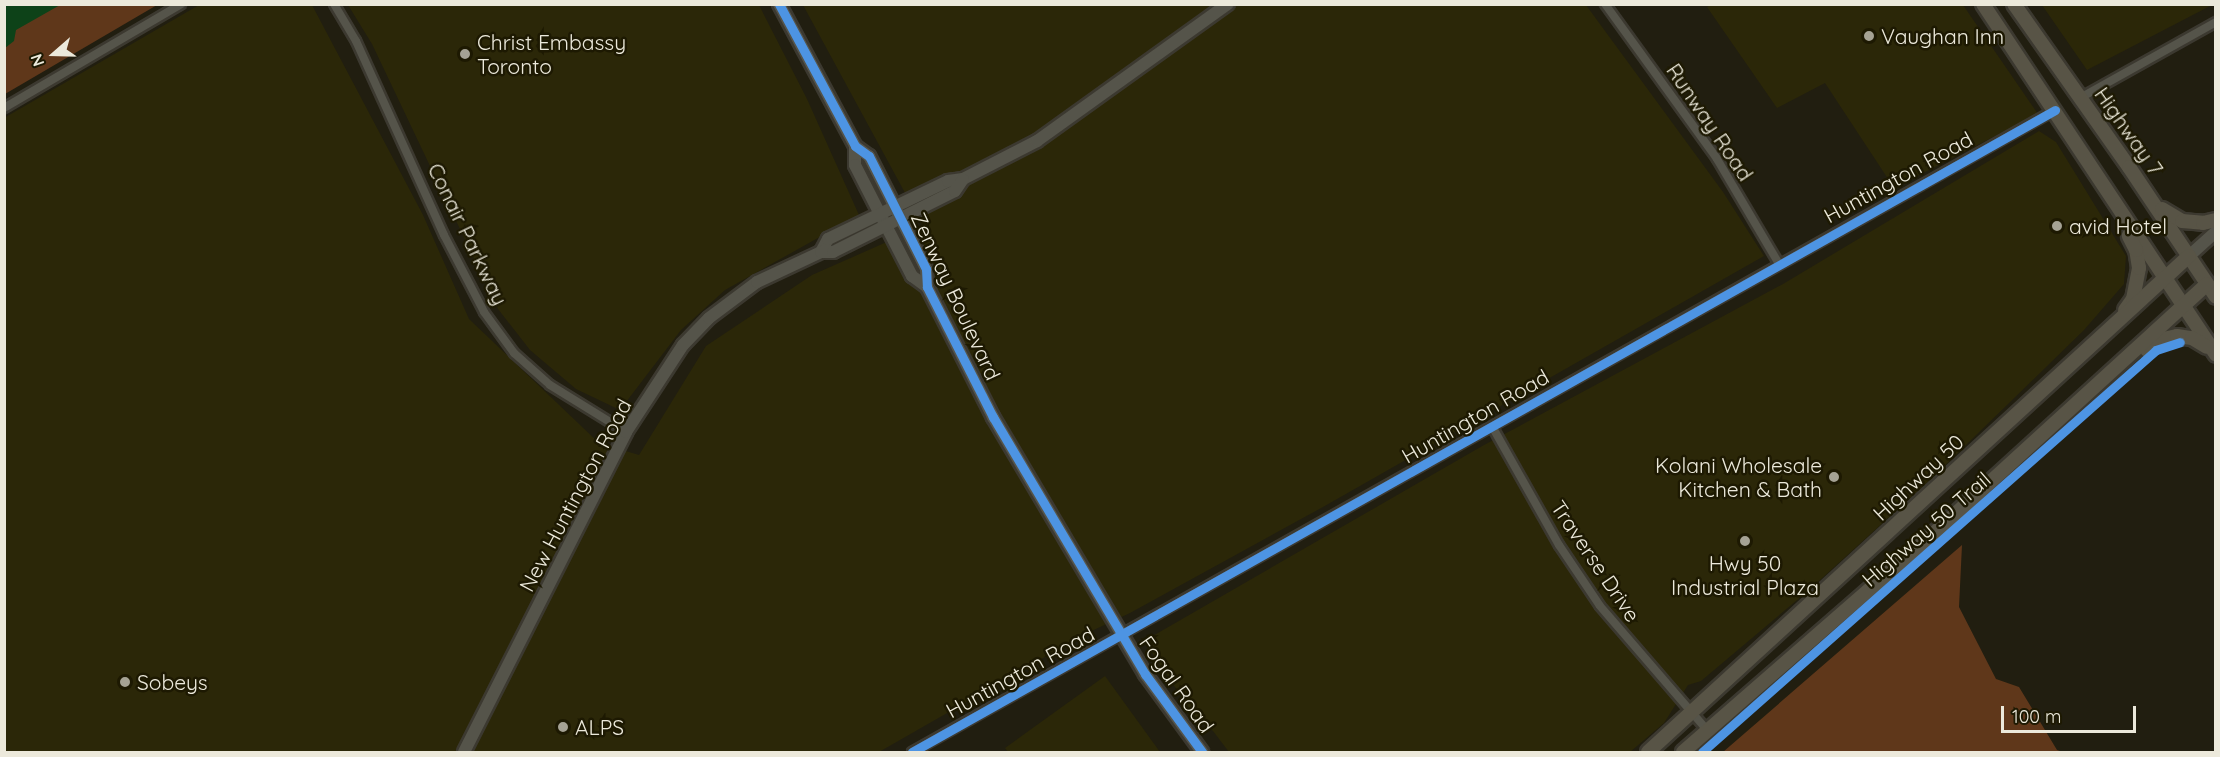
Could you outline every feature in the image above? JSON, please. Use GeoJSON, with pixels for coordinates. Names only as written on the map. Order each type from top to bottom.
{"type":"FeatureCollection","features":[{"type":"Feature","properties":{"kind":"main road"},"geometry":{"type":"LineString","coordinates":[[1983,4],[2216,357]]}},
{"type":"Feature","properties":{"kind":"main road","name":"Highway 7"},"geometry":{"type":"LineString","coordinates":[[2014,4],[2130,167],[2189,256],[2211,280],[2216,297]]}},
{"type":"Feature","properties":{"kind":"main road"},"geometry":{"type":"LineString","coordinates":[[2130,167],[2134,168],[2169,215],[2182,221],[2198,223],[2216,220]]}},
{"type":"Feature","properties":{"kind":"main road"},"geometry":{"type":"LineString","coordinates":[[2079,357],[2080,352],[2129,306],[2136,288],[2139,268],[2131,239],[2092,179],[2094,170]]}},
{"type":"Feature","properties":{"kind":"main road","name":"Highway 50"},"geometry":{"type":"LineString","coordinates":[[1647,753],[2189,256]]}},
{"type":"Feature","properties":{"kind":"main road"},"geometry":{"type":"LineString","coordinates":[[1683,753],[1941,527],[2211,280]]}},
{"type":"Feature","properties":{"kind":"main road"},"geometry":{"type":"LineString","coordinates":[[2094,388],[2105,388],[2151,346],[2166,337],[2184,336],[2198,340],[2205,344],[2216,357]]}},
{"type":"Feature","properties":{"kind":"street"},"geometry":{"type":"LineString","coordinates":[[4,108],[181,4]]}},
{"type":"Feature","properties":{"kind":"street","name":"Conair Parkway"},"geometry":{"type":"LineString","coordinates":[[334,4],[356,41],[444,235],[483,312],[514,353],[550,385],[626,432]]}},
{"type":"Feature","properties":{"kind":"street","name":"Zenway Boulevard"},"geometry":{"type":"LineString","coordinates":[[779,4],[855,146],[869,156],[926,268],[927,287],[993,417],[1122,635]]}},
{"type":"Feature","properties":{"kind":"street","name":"New Huntington Road"},"geometry":{"type":"LineString","coordinates":[[464,753],[626,432],[683,345],[706,321],[758,282],[821,252],[833,252],[948,181],[963,179],[1037,141],[1228,4]]}},
{"type":"Feature","properties":{"kind":"street","name":"Runway Road"},"geometry":{"type":"LineString","coordinates":[[1605,4],[1717,159],[1779,264]]}},
{"type":"Feature","properties":{"kind":"street"},"geometry":{"type":"LineString","coordinates":[[2080,98],[2216,22]]}},
{"type":"Feature","properties":{"kind":"street","name":"Huntington Road"},"geometry":{"type":"LineString","coordinates":[[912,753],[2055,110]]}},
{"type":"Feature","properties":{"kind":"street","name":"Zenway Boulevard"},"geometry":{"type":"LineString","coordinates":[[855,146],[855,165],[883,220],[912,276],[927,287]]}},
{"type":"Feature","properties":{"kind":"street","name":"Highway 50"},"geometry":{"type":"LineString","coordinates":[[2189,256],[2216,232]]}},
{"type":"Feature","properties":{"kind":"street","name":"Traverse Drive"},"geometry":{"type":"LineString","coordinates":[[1493,428],[1559,545],[1593,597],[1707,730]]}},
{"type":"Feature","properties":{"kind":"street","name":"Fogal Road"},"geometry":{"type":"LineString","coordinates":[[1122,635],[1145,674],[1202,753]]}},
{"type":"Feature","properties":{"kind":"shaded area"},"geometry":{"type":"Polygon","coordinates":[[[5,4],[157,5],[5,94],[5,4]]]}},
{"type":"Feature","properties":{"kind":"shaded area"},"geometry":{"type":"Polygon","coordinates":[[[1712,4],[1963,5],[2038,114],[1894,188],[1825,83],[1777,108],[1707,7],[1712,4]]]}},
{"type":"Feature","properties":{"kind":"shaded area"},"geometry":{"type":"Polygon","coordinates":[[[4,5],[60,5],[16,30],[14,41],[5,48],[4,5]]]}},
{"type":"Feature","properties":{"kind":"shaded area"},"geometry":{"type":"Polygon","coordinates":[[[199,5],[312,5],[423,215],[469,319],[599,443],[639,455],[706,346],[812,275],[923,226],[803,5],[1586,5],[1723,192],[1764,256],[1323,507],[1130,613],[1085,634],[879,752],[5,752],[4,118],[199,5]]]}},
{"type":"Feature","properties":{"kind":"shaded area"},"geometry":{"type":"Polygon","coordinates":[[[348,5],[759,5],[807,99],[859,215],[725,290],[681,330],[620,410],[576,389],[530,350],[498,309],[372,44],[348,5]]]}},
{"type":"Feature","properties":{"kind":"shaded area"},"geometry":{"type":"Polygon","coordinates":[[[2042,5],[2212,5],[2087,70],[2042,5]]]}},
{"type":"Feature","properties":{"kind":"shaded area"},"geometry":{"type":"Polygon","coordinates":[[[2039,131],[2056,142],[2126,256],[2124,284],[2084,330],[1932,478],[1809,590],[1701,681],[1688,685],[1664,723],[1630,752],[1229,752],[1213,731],[1194,715],[1144,641],[1484,445],[1783,284],[2039,131]]]}},
{"type":"Feature","properties":{"kind":"shaded area"},"geometry":{"type":"Polygon","coordinates":[[[1962,545],[1959,607],[1996,679],[2019,687],[2057,750],[2063,752],[1723,752],[1962,545]]]}},
{"type":"Feature","properties":{"kind":"shaded area"},"geometry":{"type":"Polygon","coordinates":[[[1105,676],[1160,752],[1008,752],[1005,748],[1105,676]]]}},
{"type":"Feature","properties":{"kind":"cycle path"},"geometry":{"type":"LineString","coordinates":[[779,4],[855,146],[869,156],[926,269],[927,287],[993,417],[1145,674],[1202,752]]}},
{"type":"Feature","properties":{"kind":"cycle path"},"geometry":{"type":"LineString","coordinates":[[912,752],[2055,110]]}},
{"type":"Feature","properties":{"kind":"cycle path","name":"Highway 50 Trail"},"geometry":{"type":"LineString","coordinates":[[1702,752],[2156,350],[2180,342]]}},
{"type":"Feature","properties":{"kind":"place","name":"Vaughan Inn"},"geometry":{"type":"Point","coordinates":[1869,36]}},
{"type":"Feature","properties":{"kind":"place","name":"Christ Embassy Toronto"},"geometry":{"type":"Point","coordinates":[465,54]}},
{"type":"Feature","properties":{"kind":"place","name":"avid Hotel"},"geometry":{"type":"Point","coordinates":[2057,226]}},
{"type":"Feature","properties":{"kind":"place","name":"Kolani Wholesale Kitchen & Bath"},"geometry":{"type":"Point","coordinates":[1834,477]}},
{"type":"Feature","properties":{"kind":"place","name":"Hwy 50 Industrial Plaza"},"geometry":{"type":"Point","coordinates":[1745,541]}},
{"type":"Feature","properties":{"kind":"place","name":"Sobeys"},"geometry":{"type":"Point","coordinates":[125,682]}},
{"type":"Feature","properties":{"kind":"place","name":"ALPS"},"geometry":{"type":"Point","coordinates":[563,727]}}]}
